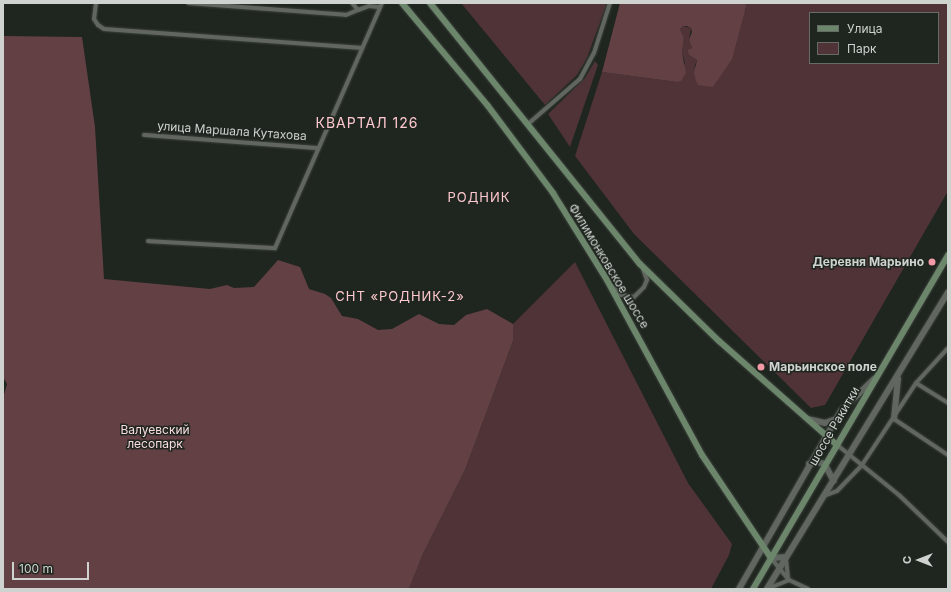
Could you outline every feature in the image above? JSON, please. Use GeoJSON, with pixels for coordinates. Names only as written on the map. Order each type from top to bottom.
{"type":"FeatureCollection","features":[{"type":"Feature","properties":{"kind":"main road","name":"Филимонковское шоссе"},"geometry":{"type":"LineString","coordinates":[[402,3],[488,106],[552,193],[607,280],[702,455],[771,558]]}},
{"type":"Feature","properties":{"kind":"main road","name":"Филимонковское шоссе"},"geometry":{"type":"LineString","coordinates":[[430,3],[640,264],[719,341],[836,444]]}},
{"type":"Feature","properties":{"kind":"main road","name":"шоссе Ракитки"},"geometry":{"type":"LineString","coordinates":[[753,589],[836,444],[948,255]]}},
{"type":"Feature","properties":{"kind":"street"},"geometry":{"type":"LineString","coordinates":[[96,3],[94,19],[98,25],[104,29],[362,48]]}},
{"type":"Feature","properties":{"kind":"street"},"geometry":{"type":"LineString","coordinates":[[148,241],[275,248],[381,5],[369,6],[346,16],[188,3]]}},
{"type":"Feature","properties":{"kind":"street"},"geometry":{"type":"LineString","coordinates":[[352,3],[358,10]]}},
{"type":"Feature","properties":{"kind":"street"},"geometry":{"type":"LineString","coordinates":[[528,124],[580,79],[594,53],[610,3]]}},
{"type":"Feature","properties":{"kind":"street","name":"улица Маршала Кутахова"},"geometry":{"type":"LineString","coordinates":[[144,135],[318,148]]}},
{"type":"Feature","properties":{"kind":"street"},"geometry":{"type":"LineString","coordinates":[[607,280],[621,295],[634,298],[644,287],[646,280],[640,264]]}},
{"type":"Feature","properties":{"kind":"street"},"geometry":{"type":"LineString","coordinates":[[767,589],[948,293]]}},
{"type":"Feature","properties":{"kind":"street"},"geometry":{"type":"LineString","coordinates":[[824,496],[837,491],[862,465],[894,419],[916,383],[948,348]]}},
{"type":"Feature","properties":{"kind":"street"},"geometry":{"type":"LineString","coordinates":[[894,419],[898,377]]}},
{"type":"Feature","properties":{"kind":"street"},"geometry":{"type":"LineString","coordinates":[[739,589],[762,546],[836,418],[876,378]]}},
{"type":"Feature","properties":{"kind":"street"},"geometry":{"type":"LineString","coordinates":[[916,383],[948,403]]}},
{"type":"Feature","properties":{"kind":"street"},"geometry":{"type":"LineString","coordinates":[[808,419],[825,423],[836,418]]}},
{"type":"Feature","properties":{"kind":"street"},"geometry":{"type":"LineString","coordinates":[[894,419],[948,454]]}},
{"type":"Feature","properties":{"kind":"street","name":"Филимонковское шоссе"},"geometry":{"type":"LineString","coordinates":[[836,444],[899,495],[948,542]]}},
{"type":"Feature","properties":{"kind":"street"},"geometry":{"type":"LineString","coordinates":[[810,464],[818,462],[825,464],[834,481]]}},
{"type":"Feature","properties":{"kind":"street"},"geometry":{"type":"LineString","coordinates":[[771,558],[786,557]]}},
{"type":"Feature","properties":{"kind":"street"},"geometry":{"type":"LineString","coordinates":[[786,557],[789,580]]}},
{"type":"Feature","properties":{"kind":"street"},"geometry":{"type":"LineString","coordinates":[[771,558],[789,580],[808,589]]}},
{"type":"Feature","properties":{"kind":"street"},"geometry":{"type":"LineString","coordinates":[[767,589],[789,580]]}},
{"type":"Feature","properties":{"kind":"green space"},"geometry":{"type":"Polygon","coordinates":[[[461,3],[607,3],[587,58],[577,75],[545,105],[461,3]]]}},
{"type":"Feature","properties":{"kind":"green space"},"geometry":{"type":"Polygon","coordinates":[[[620,3],[747,3],[732,59],[713,87],[698,85],[696,81],[694,73],[697,60],[689,55],[688,50],[692,48],[689,40],[692,32],[691,28],[687,26],[683,26],[680,29],[684,38],[682,53],[686,73],[681,81],[677,82],[602,72],[620,3]]]}},
{"type":"Feature","properties":{"kind":"green space"},"geometry":{"type":"Polygon","coordinates":[[[747,3],[948,3],[948,191],[825,405],[811,408],[634,234],[575,156],[602,72],[677,82],[685,63],[682,53],[684,38],[680,29],[683,26],[691,28],[689,40],[692,48],[689,55],[697,60],[694,68],[745,11],[747,3]]]}},
{"type":"Feature","properties":{"kind":"green space","name":"Валуевский лесопарк"},"geometry":{"type":"Polygon","coordinates":[[[3,36],[82,37],[95,127],[104,279],[210,289],[227,285],[234,288],[254,287],[278,260],[300,267],[309,289],[325,294],[331,298],[342,316],[358,319],[378,330],[392,329],[419,314],[439,324],[454,325],[466,315],[487,309],[513,324],[513,341],[465,470],[422,556],[409,589],[3,589],[3,398],[7,384],[3,377],[3,36]]]}},
{"type":"Feature","properties":{"kind":"green space"},"geometry":{"type":"Polygon","coordinates":[[[595,61],[598,65],[570,147],[548,114],[585,78],[595,61]]]}},
{"type":"Feature","properties":{"kind":"green space"},"geometry":{"type":"Polygon","coordinates":[[[575,262],[688,483],[732,544],[729,555],[711,589],[409,589],[422,556],[465,470],[513,341],[513,324],[575,262]]]}},
{"type":"Feature","properties":{"kind":"place","name":"Деревня Марьино"},"geometry":{"type":"Point","coordinates":[932,262]}},
{"type":"Feature","properties":{"kind":"place","name":"Марьинское поле"},"geometry":{"type":"Point","coordinates":[761,367]}},
{"type":"Feature","properties":{"kind":"district","name":"КВАРТАЛ 126"},"geometry":{"type":"Point","coordinates":[367,123]}},
{"type":"Feature","properties":{"kind":"district","name":"РОДНИК"},"geometry":{"type":"Point","coordinates":[479,197]}},
{"type":"Feature","properties":{"kind":"district","name":"СНТ «РОДНИК-2»"},"geometry":{"type":"Point","coordinates":[400,296]}}]}
